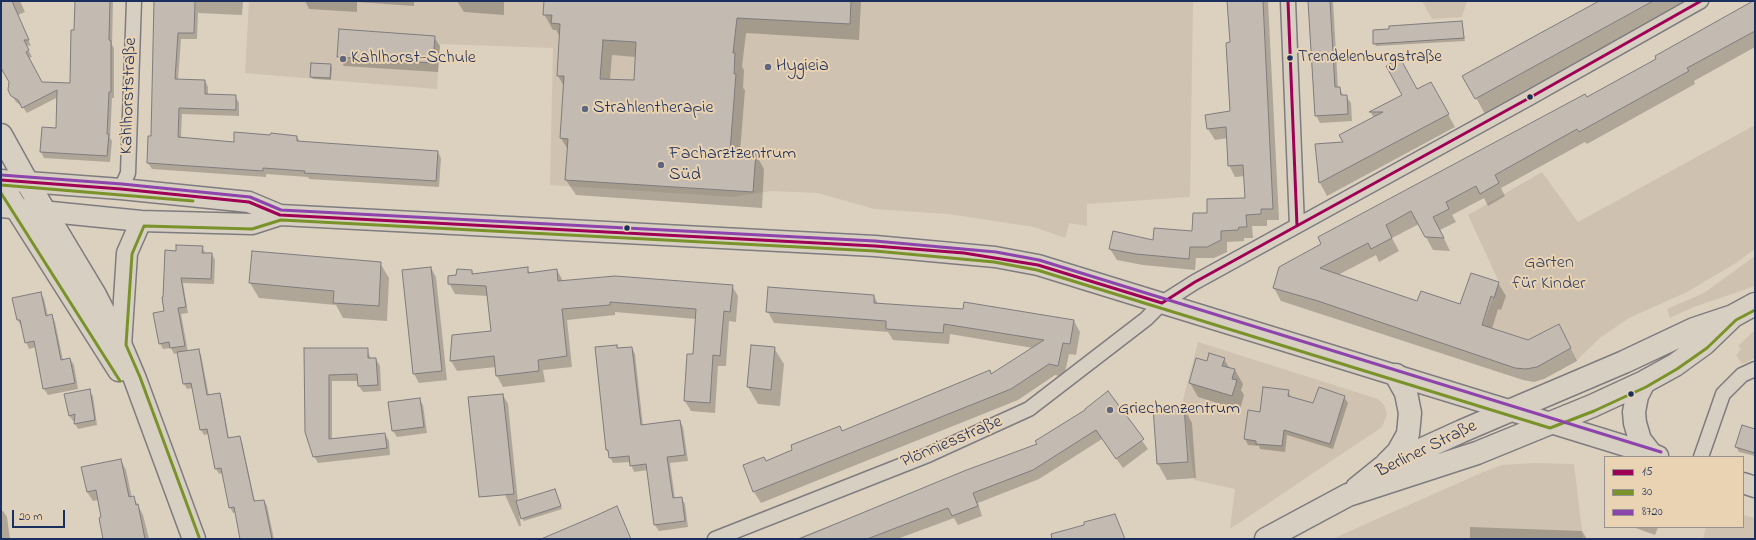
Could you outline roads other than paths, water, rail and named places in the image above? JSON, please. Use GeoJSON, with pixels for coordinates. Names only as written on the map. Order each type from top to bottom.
{"type":"FeatureCollection","features":[{"type":"Feature","properties":{"kind":"main road"},"geometry":{"type":"LineString","coordinates":[[1,135],[27,182],[96,295],[121,346],[135,379],[194,539]]}},
{"type":"Feature","properties":{"kind":"main road"},"geometry":{"type":"LineString","coordinates":[[1,180],[121,189],[249,202],[280,216]]}},
{"type":"Feature","properties":{"kind":"main road"},"geometry":{"type":"LineString","coordinates":[[1,184],[9,208],[119,370],[153,428]]}},
{"type":"Feature","properties":{"kind":"main road"},"geometry":{"type":"LineString","coordinates":[[9,208],[140,221],[252,224],[280,216],[874,246],[964,253],[1038,265],[1656,456]]}},
{"type":"Feature","properties":{"kind":"main road"},"geometry":{"type":"LineString","coordinates":[[121,346],[127,253],[140,221]]}},
{"type":"Feature","properties":{"kind":"main road"},"geometry":{"type":"LineString","coordinates":[[1266,539],[1348,495],[1476,453],[1592,406],[1644,382],[1675,365],[1704,344],[1733,316],[1755,304]]}},
{"type":"Feature","properties":{"kind":"main road","name":"Berliner Straße"},"geometry":{"type":"LineString","coordinates":[[1348,495],[1383,467],[1510,410],[1617,365],[1694,329],[1733,316]]}},
{"type":"Feature","properties":{"kind":"main road"},"geometry":{"type":"LineString","coordinates":[[1383,467],[1398,452],[1408,434],[1410,413],[1406,393],[1396,375]]}},
{"type":"Feature","properties":{"kind":"main road"},"geometry":{"type":"LineString","coordinates":[[1644,382],[1637,396],[1634,412],[1635,423],[1640,440],[1656,456]]}},
{"type":"Feature","properties":{"kind":"main road"},"geometry":{"type":"LineString","coordinates":[[1744,483],[1755,487]]}},
{"type":"Feature","properties":{"kind":"street","name":"Kahlhorststraße"},"geometry":{"type":"LineString","coordinates":[[121,189],[128,173],[134,1]]}},
{"type":"Feature","properties":{"kind":"street"},"geometry":{"type":"LineString","coordinates":[[1288,1],[1297,226]]}},
{"type":"Feature","properties":{"kind":"street","name":"Plönniesstraße"},"geometry":{"type":"LineString","coordinates":[[715,539],[928,455],[1029,409],[1146,319],[1162,303],[1195,282],[1701,1]]}},
{"type":"Feature","properties":{"kind":"street"},"geometry":{"type":"LineString","coordinates":[[1701,456],[1723,394],[1742,375],[1755,369]]}},
{"type":"Feature","properties":{"kind":"place","name":"Trendelenburgstraße"},"geometry":{"type":"Point","coordinates":[1290,58]}},
{"type":"Feature","properties":{"kind":"place","name":"Kahlhorst-Schule"},"geometry":{"type":"Point","coordinates":[343,59]}},
{"type":"Feature","properties":{"kind":"place","name":"Hygieia"},"geometry":{"type":"Point","coordinates":[768,67]}},
{"type":"Feature","properties":{"kind":"place","name":"Strahlentherapie"},"geometry":{"type":"Point","coordinates":[585,109]}},
{"type":"Feature","properties":{"kind":"place","name":"Facharztzentrum Süd"},"geometry":{"type":"Point","coordinates":[661,165]}},
{"type":"Feature","properties":{"kind":"place","name":"Griechenzentrum"},"geometry":{"type":"Point","coordinates":[1110,410]}},
{"type":"Feature","properties":{"kind":"park label","name":"Garten für Kinder"},"geometry":{"type":"Point","coordinates":[1549,274]}}]}
